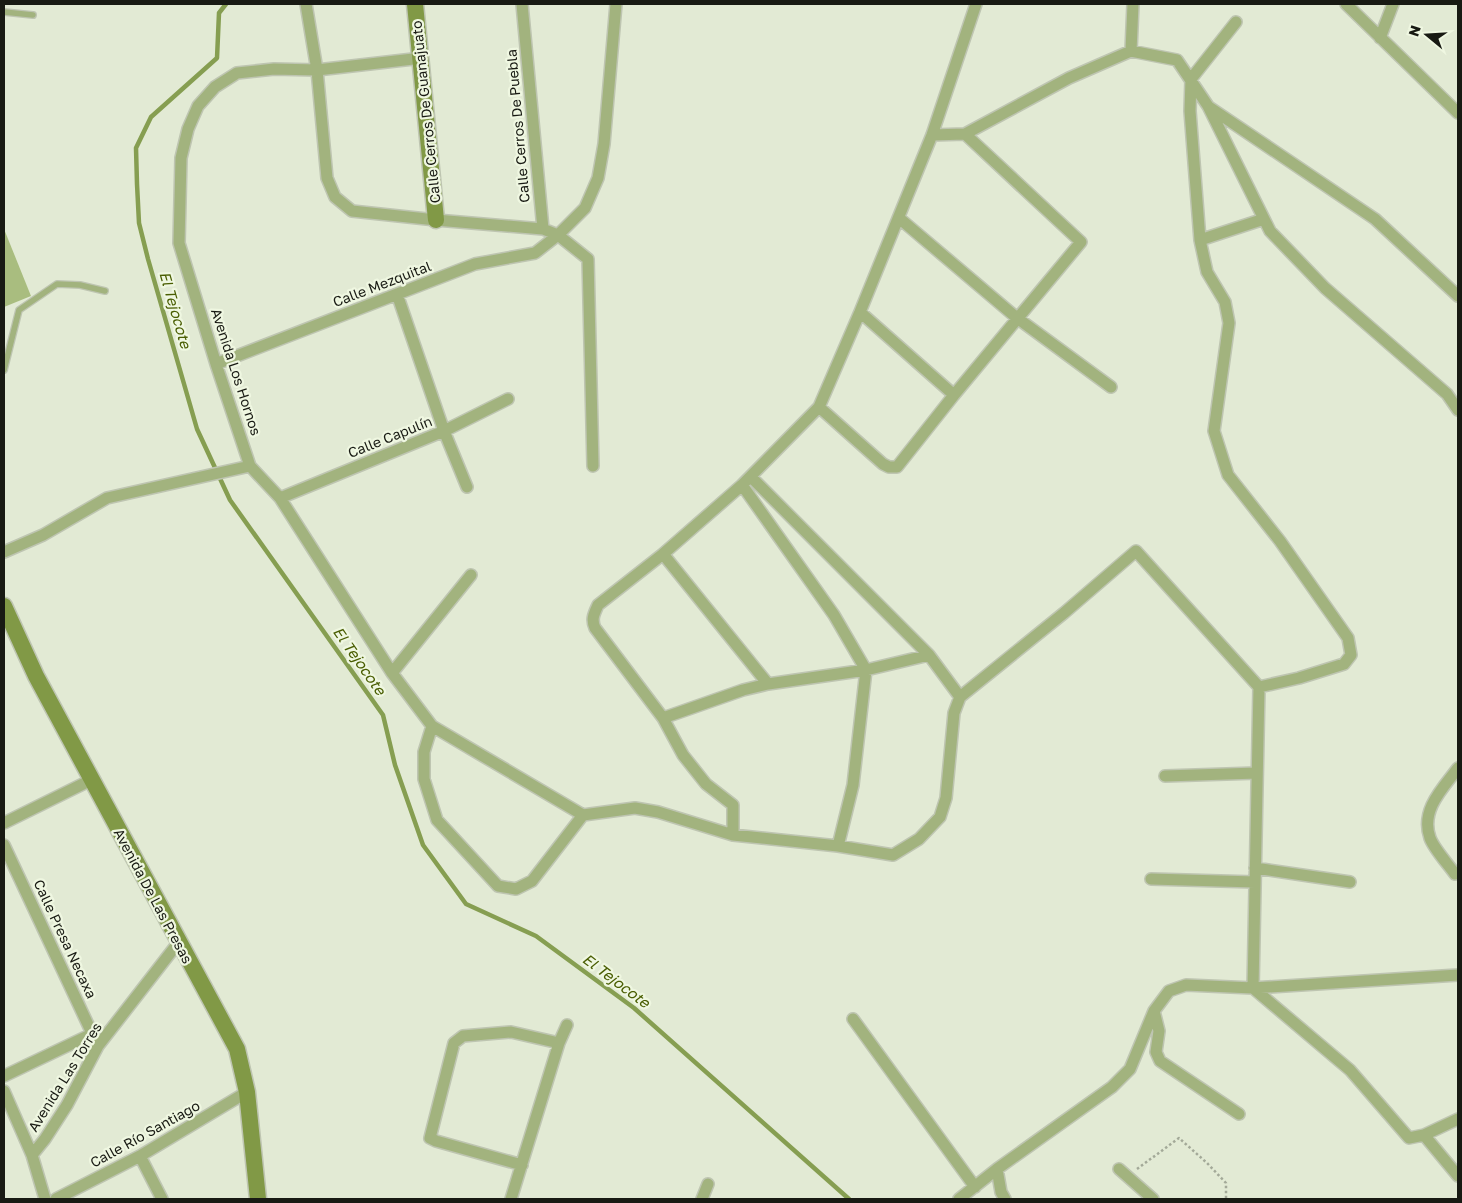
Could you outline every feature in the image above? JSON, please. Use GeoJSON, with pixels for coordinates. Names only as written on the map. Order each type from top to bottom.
{"type":"FeatureCollection","features":[{"type":"Feature","properties":{"kind":"main road","name":"Calle Cerros De Guanajuato"},"geometry":{"type":"LineString","coordinates":[[415,4],[422,58],[436,220]]}},
{"type":"Feature","properties":{"kind":"main road","name":"Avenida De Las Presas"},"geometry":{"type":"LineString","coordinates":[[4,609],[36,676],[91,780],[237,1049],[248,1092],[258,1199]]}},
{"type":"Feature","properties":{"kind":"street"},"geometry":{"type":"LineString","coordinates":[[306,4],[318,70],[327,178],[335,196],[352,211],[543,229],[558,235],[588,258],[593,466]]}},
{"type":"Feature","properties":{"kind":"street","name":"Calle Cerros De Puebla"},"geometry":{"type":"LineString","coordinates":[[522,4],[543,229]]}},
{"type":"Feature","properties":{"kind":"street","name":"Calle Mezquital"},"geometry":{"type":"LineString","coordinates":[[216,364],[475,264],[535,253],[558,235],[585,208],[598,178],[604,144],[616,4]]}},
{"type":"Feature","properties":{"kind":"street"},"geometry":{"type":"LineString","coordinates":[[733,835],[733,804],[706,784],[683,755],[663,718],[596,628],[592,621],[593,615],[598,605],[742,486],[819,407],[932,135],[976,4]]}},
{"type":"Feature","properties":{"kind":"street"},"geometry":{"type":"LineString","coordinates":[[1131,51],[1133,4]]}},
{"type":"Feature","properties":{"kind":"street"},"geometry":{"type":"LineString","coordinates":[[1346,4],[1458,113]]}},
{"type":"Feature","properties":{"kind":"street"},"geometry":{"type":"LineString","coordinates":[[1380,38],[1393,4]]}},
{"type":"Feature","properties":{"kind":"street"},"geometry":{"type":"LineString","coordinates":[[1236,22],[1191,79],[1190,111],[1200,240],[1207,272],[1226,302],[1229,323],[1214,431],[1228,476],[1280,541],[1348,638],[1351,655],[1344,664],[1300,678],[1259,687]]}},
{"type":"Feature","properties":{"kind":"street"},"geometry":{"type":"LineString","coordinates":[[932,135],[965,134],[1069,78],[1131,51],[1177,60],[1208,106],[1270,231],[1325,288],[1447,394],[1458,410]]}},
{"type":"Feature","properties":{"kind":"street","name":"Avenida Los Hornos"},"geometry":{"type":"LineString","coordinates":[[422,58],[318,70],[274,69],[237,73],[215,88],[198,106],[188,129],[181,158],[179,243],[250,466],[280,498],[392,673],[432,726]]}},
{"type":"Feature","properties":{"kind":"street"},"geometry":{"type":"LineString","coordinates":[[1208,106],[1375,219],[1458,296]]}},
{"type":"Feature","properties":{"kind":"street"},"geometry":{"type":"LineString","coordinates":[[819,407],[883,464],[889,467],[896,467],[1080,242],[965,134]]}},
{"type":"Feature","properties":{"kind":"street"},"geometry":{"type":"LineString","coordinates":[[899,218],[1017,318],[1110,387]]}},
{"type":"Feature","properties":{"kind":"street"},"geometry":{"type":"LineString","coordinates":[[1200,240],[1264,219]]}},
{"type":"Feature","properties":{"kind":"street"},"geometry":{"type":"LineString","coordinates":[[396,294],[444,431],[467,486]]}},
{"type":"Feature","properties":{"kind":"street"},"geometry":{"type":"LineString","coordinates":[[860,312],[954,395]]}},
{"type":"Feature","properties":{"kind":"street","name":"Calle Capulín"},"geometry":{"type":"LineString","coordinates":[[280,498],[444,431],[508,399]]}},
{"type":"Feature","properties":{"kind":"street"},"geometry":{"type":"LineString","coordinates":[[4,552],[43,535],[107,498],[250,466]]}},
{"type":"Feature","properties":{"kind":"street"},"geometry":{"type":"LineString","coordinates":[[751,477],[929,655],[960,697]]}},
{"type":"Feature","properties":{"kind":"street"},"geometry":{"type":"LineString","coordinates":[[742,486],[834,615],[866,670],[853,785],[838,846]]}},
{"type":"Feature","properties":{"kind":"street"},"geometry":{"type":"LineString","coordinates":[[583,815],[532,881],[516,889],[498,886],[438,820],[424,779],[424,752],[432,726],[583,815],[635,808],[658,812],[733,835],[838,846],[893,855],[919,839],[940,818],[946,798],[954,713],[960,697],[1136,551],[1259,687],[1253,988]]}},
{"type":"Feature","properties":{"kind":"street"},"geometry":{"type":"LineString","coordinates":[[662,554],[768,684]]}},
{"type":"Feature","properties":{"kind":"street"},"geometry":{"type":"LineString","coordinates":[[392,673],[471,575]]}},
{"type":"Feature","properties":{"kind":"street"},"geometry":{"type":"LineString","coordinates":[[663,718],[742,690],[768,684],[866,670],[929,655]]}},
{"type":"Feature","properties":{"kind":"street"},"geometry":{"type":"LineString","coordinates":[[1455,874],[1430,839],[1427,821],[1434,800],[1458,768]]}},
{"type":"Feature","properties":{"kind":"street"},"geometry":{"type":"LineString","coordinates":[[1164,776],[1257,773]]}},
{"type":"Feature","properties":{"kind":"street"},"geometry":{"type":"LineString","coordinates":[[4,823],[91,780]]}},
{"type":"Feature","properties":{"kind":"street","name":"Calle Presa Necaxa"},"geometry":{"type":"LineString","coordinates":[[4,845],[98,1046]]}},
{"type":"Feature","properties":{"kind":"street"},"geometry":{"type":"LineString","coordinates":[[1255,868],[1350,882]]}},
{"type":"Feature","properties":{"kind":"street"},"geometry":{"type":"LineString","coordinates":[[1151,879],[1255,882]]}},
{"type":"Feature","properties":{"kind":"street","name":"Avenida Las Torres"},"geometry":{"type":"LineString","coordinates":[[32,1155],[67,1105],[98,1046],[178,943]]}},
{"type":"Feature","properties":{"kind":"street"},"geometry":{"type":"LineString","coordinates":[[959,1199],[1112,1087],[1130,1070],[1154,1011],[1169,991],[1186,985],[1253,988],[1458,975]]}},
{"type":"Feature","properties":{"kind":"street"},"geometry":{"type":"LineString","coordinates":[[1253,988],[1350,1070],[1409,1138],[1424,1135],[1458,1119]]}},
{"type":"Feature","properties":{"kind":"street"},"geometry":{"type":"LineString","coordinates":[[1154,1011],[1159,1031],[1156,1052],[1160,1061],[1239,1114]]}},
{"type":"Feature","properties":{"kind":"street"},"geometry":{"type":"LineString","coordinates":[[854,1019],[975,1187]]}},
{"type":"Feature","properties":{"kind":"street"},"geometry":{"type":"LineString","coordinates":[[511,1199],[566,1025]]}},
{"type":"Feature","properties":{"kind":"street"},"geometry":{"type":"LineString","coordinates":[[522,1165],[430,1138],[454,1043],[462,1036],[511,1032],[559,1043]]}},
{"type":"Feature","properties":{"kind":"street"},"geometry":{"type":"LineString","coordinates":[[4,1076],[92,1034]]}},
{"type":"Feature","properties":{"kind":"street"},"geometry":{"type":"LineString","coordinates":[[4,1091],[32,1155],[45,1199]]}},
{"type":"Feature","properties":{"kind":"street","name":"Calle Río Santiago"},"geometry":{"type":"LineString","coordinates":[[56,1199],[140,1156],[248,1092]]}},
{"type":"Feature","properties":{"kind":"street"},"geometry":{"type":"LineString","coordinates":[[1424,1135],[1458,1176]]}},
{"type":"Feature","properties":{"kind":"street"},"geometry":{"type":"LineString","coordinates":[[140,1156],[162,1199]]}},
{"type":"Feature","properties":{"kind":"street"},"geometry":{"type":"LineString","coordinates":[[997,1170],[1001,1192],[1005,1199]]}},
{"type":"Feature","properties":{"kind":"street"},"geometry":{"type":"LineString","coordinates":[[1123,1172],[1153,1199]]}},
{"type":"Feature","properties":{"kind":"street"},"geometry":{"type":"LineString","coordinates":[[702,1199],[708,1184]]}},
{"type":"Feature","properties":{"kind":"lane"},"geometry":{"type":"LineString","coordinates":[[4,12],[33,15]]}},
{"type":"Feature","properties":{"kind":"lane"},"geometry":{"type":"LineString","coordinates":[[4,370],[19,310],[57,284],[80,285],[105,291]]}},
{"type":"Feature","properties":{"kind":"path"},"geometry":{"type":"LineString","coordinates":[[1123,1172],[1179,1138],[1226,1183],[1226,1199]]}},
{"type":"Feature","properties":{"kind":"green space"},"geometry":{"type":"Polygon","coordinates":[[[4,229],[31,296],[4,307],[4,229]]]}},
{"type":"Feature","properties":{"kind":"waterway","name":"El Tejocote"},"geometry":{"type":"LineString","coordinates":[[226,4],[219,13],[217,58],[151,117],[136,148],[139,223],[148,259],[197,429],[230,500],[383,715],[395,765],[423,845],[466,904],[536,936],[634,1008],[849,1199]]}}]}
